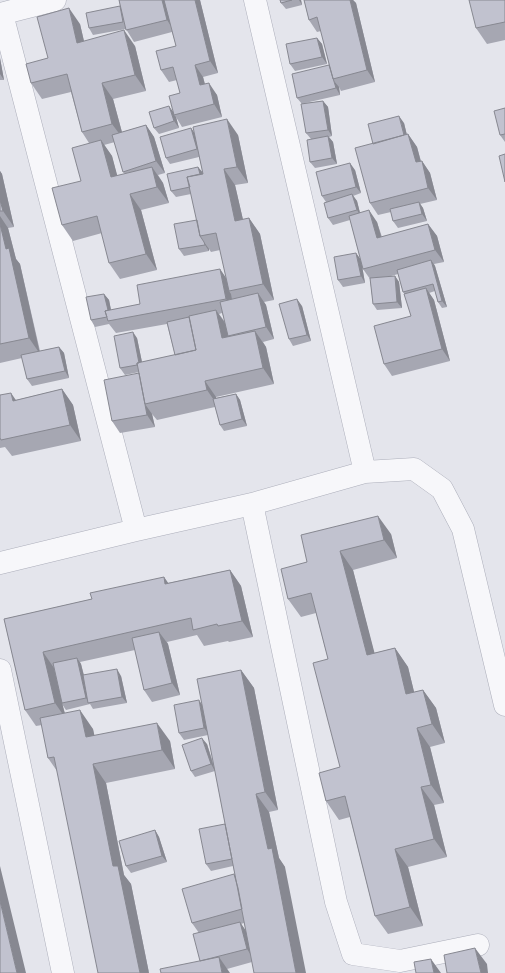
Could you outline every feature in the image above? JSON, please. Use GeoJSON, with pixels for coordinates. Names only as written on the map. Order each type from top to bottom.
{"type":"FeatureCollection","features":[{"type":"Feature","properties":{"kind":"street"},"geometry":{"type":"LineString","coordinates":[[55,0],[1,14],[136,530]]}},
{"type":"Feature","properties":{"kind":"street"},"geometry":{"type":"LineString","coordinates":[[255,0],[365,472]]}},
{"type":"Feature","properties":{"kind":"street"},"geometry":{"type":"LineString","coordinates":[[0,563],[252,504],[365,472],[414,469],[442,489],[463,529],[505,705]]}},
{"type":"Feature","properties":{"kind":"street"},"geometry":{"type":"LineString","coordinates":[[252,504],[336,902],[353,954],[400,961],[478,945]]}},
{"type":"Feature","properties":{"kind":"street"},"geometry":{"type":"LineString","coordinates":[[0,670],[63,973]]}},
{"type":"Feature","properties":{"kind":"building"},"geometry":{"type":"Polygon","coordinates":[[[119,0],[162,0],[167,20],[126,30],[119,0]]]}},
{"type":"Feature","properties":{"kind":"building"},"geometry":{"type":"Polygon","coordinates":[[[164,0],[195,0],[210,61],[195,65],[200,85],[209,83],[214,104],[174,115],[169,96],[180,93],[173,67],[161,70],[156,51],[176,46],[164,0]]]}},
{"type":"Feature","properties":{"kind":"building"},"geometry":{"type":"Polygon","coordinates":[[[280,0],[292,0],[281,3],[280,0]]]}},
{"type":"Feature","properties":{"kind":"building"},"geometry":{"type":"Polygon","coordinates":[[[304,0],[350,0],[367,70],[333,79],[317,17],[309,20],[304,0]]]}},
{"type":"Feature","properties":{"kind":"building"},"geometry":{"type":"Polygon","coordinates":[[[469,0],[505,0],[505,22],[476,28],[469,0]]]}},
{"type":"Feature","properties":{"kind":"building"},"geometry":{"type":"Polygon","coordinates":[[[120,6],[123,22],[89,28],[86,13],[120,6]]]}},
{"type":"Feature","properties":{"kind":"building"},"geometry":{"type":"Polygon","coordinates":[[[69,8],[77,43],[124,30],[135,75],[102,83],[112,124],[82,132],[67,74],[31,83],[26,64],[48,58],[37,17],[69,8]]]}},
{"type":"Feature","properties":{"kind":"building"},"geometry":{"type":"Polygon","coordinates":[[[317,38],[322,57],[290,64],[286,44],[317,38]]]}},
{"type":"Feature","properties":{"kind":"building"},"geometry":{"type":"Polygon","coordinates":[[[329,65],[336,88],[297,98],[292,74],[329,65]]]}},
{"type":"Feature","properties":{"kind":"building"},"geometry":{"type":"Polygon","coordinates":[[[323,101],[328,130],[306,133],[301,104],[323,101]]]}},
{"type":"Feature","properties":{"kind":"building"},"geometry":{"type":"Polygon","coordinates":[[[169,106],[174,121],[154,128],[149,112],[169,106]]]}},
{"type":"Feature","properties":{"kind":"building"},"geometry":{"type":"Polygon","coordinates":[[[505,108],[505,134],[500,135],[494,111],[505,108]]]}},
{"type":"Feature","properties":{"kind":"building"},"geometry":{"type":"Polygon","coordinates":[[[399,116],[404,135],[373,144],[368,124],[399,116]]]}},
{"type":"Feature","properties":{"kind":"building"},"geometry":{"type":"Polygon","coordinates":[[[227,119],[237,167],[224,169],[235,221],[249,218],[263,284],[229,291],[216,233],[200,236],[187,177],[203,174],[193,127],[227,119]]]}},
{"type":"Feature","properties":{"kind":"building"},"geometry":{"type":"Polygon","coordinates":[[[146,125],[156,161],[123,172],[112,135],[146,125]]]}},
{"type":"Feature","properties":{"kind":"building"},"geometry":{"type":"Polygon","coordinates":[[[191,128],[197,149],[166,158],[160,137],[191,128]]]}},
{"type":"Feature","properties":{"kind":"building"},"geometry":{"type":"Polygon","coordinates":[[[408,134],[416,162],[422,161],[428,188],[370,203],[355,148],[408,134]]]}},
{"type":"Feature","properties":{"kind":"building"},"geometry":{"type":"Polygon","coordinates":[[[328,136],[332,158],[310,162],[307,140],[328,136]]]}},
{"type":"Feature","properties":{"kind":"building"},"geometry":{"type":"Polygon","coordinates":[[[101,140],[111,177],[152,167],[157,187],[130,194],[146,254],[109,263],[97,216],[62,225],[52,188],[81,181],[72,148],[101,140]]]}},
{"type":"Feature","properties":{"kind":"building"},"geometry":{"type":"Polygon","coordinates":[[[505,154],[505,182],[499,156],[505,154]]]}},
{"type":"Feature","properties":{"kind":"building"},"geometry":{"type":"Polygon","coordinates":[[[350,163],[356,187],[322,196],[316,172],[350,163]]]}},
{"type":"Feature","properties":{"kind":"building"},"geometry":{"type":"Polygon","coordinates":[[[198,167],[200,174],[187,177],[190,187],[171,191],[167,174],[198,167]]]}},
{"type":"Feature","properties":{"kind":"building"},"geometry":{"type":"Polygon","coordinates":[[[352,194],[357,210],[328,218],[324,203],[352,194]]]}},
{"type":"Feature","properties":{"kind":"building"},"geometry":{"type":"Polygon","coordinates":[[[0,200],[3,211],[0,211],[0,200]]]}},
{"type":"Feature","properties":{"kind":"building"},"geometry":{"type":"Polygon","coordinates":[[[419,202],[422,214],[393,221],[390,209],[419,202]]]}},
{"type":"Feature","properties":{"kind":"building"},"geometry":{"type":"Polygon","coordinates":[[[369,210],[377,238],[428,224],[435,250],[363,269],[349,216],[369,210]]]}},
{"type":"Feature","properties":{"kind":"building"},"geometry":{"type":"Polygon","coordinates":[[[197,220],[200,236],[205,245],[179,249],[174,224],[197,220]]]}},
{"type":"Feature","properties":{"kind":"building"},"geometry":{"type":"Polygon","coordinates":[[[0,224],[6,249],[9,248],[29,338],[0,344],[0,224]]]}},
{"type":"Feature","properties":{"kind":"building"},"geometry":{"type":"Polygon","coordinates":[[[356,253],[361,276],[338,280],[334,257],[356,253]]]}},
{"type":"Feature","properties":{"kind":"building"},"geometry":{"type":"Polygon","coordinates":[[[431,260],[442,301],[438,302],[433,284],[403,292],[397,270],[431,260]]]}},
{"type":"Feature","properties":{"kind":"building"},"geometry":{"type":"Polygon","coordinates":[[[220,269],[226,299],[108,321],[105,311],[140,304],[137,285],[220,269]]]}},
{"type":"Feature","properties":{"kind":"building"},"geometry":{"type":"Polygon","coordinates":[[[395,276],[397,302],[373,304],[370,278],[395,276]]]}},
{"type":"Feature","properties":{"kind":"building"},"geometry":{"type":"Polygon","coordinates":[[[426,288],[442,349],[384,364],[374,326],[411,316],[404,294],[426,288]]]}},
{"type":"Feature","properties":{"kind":"building"},"geometry":{"type":"Polygon","coordinates":[[[258,293],[266,327],[228,336],[220,302],[258,293]]]}},
{"type":"Feature","properties":{"kind":"building"},"geometry":{"type":"Polygon","coordinates":[[[104,294],[108,310],[105,311],[107,317],[91,320],[86,297],[104,294]]]}},
{"type":"Feature","properties":{"kind":"building"},"geometry":{"type":"Polygon","coordinates":[[[297,299],[307,335],[289,339],[279,304],[297,299]]]}},
{"type":"Feature","properties":{"kind":"building"},"geometry":{"type":"Polygon","coordinates":[[[216,310],[222,338],[255,331],[263,368],[205,381],[207,390],[145,404],[137,363],[196,350],[189,316],[216,310]]]}},
{"type":"Feature","properties":{"kind":"building"},"geometry":{"type":"Polygon","coordinates":[[[189,317],[196,350],[175,355],[167,322],[189,317]]]}},
{"type":"Feature","properties":{"kind":"building"},"geometry":{"type":"Polygon","coordinates":[[[133,332],[139,363],[137,363],[137,365],[120,368],[114,336],[133,332]]]}},
{"type":"Feature","properties":{"kind":"building"},"geometry":{"type":"Polygon","coordinates":[[[59,347],[65,371],[27,379],[21,355],[59,347]]]}},
{"type":"Feature","properties":{"kind":"building"},"geometry":{"type":"Polygon","coordinates":[[[139,373],[147,415],[112,421],[104,380],[139,373]]]}},
{"type":"Feature","properties":{"kind":"building"},"geometry":{"type":"Polygon","coordinates":[[[62,389],[70,425],[1,440],[0,395],[11,393],[13,401],[62,389]]]}},
{"type":"Feature","properties":{"kind":"building"},"geometry":{"type":"Polygon","coordinates":[[[236,394],[242,419],[220,425],[213,399],[236,394]]]}},
{"type":"Feature","properties":{"kind":"building"},"geometry":{"type":"Polygon","coordinates":[[[378,516],[384,540],[340,551],[367,655],[395,648],[406,694],[423,690],[432,724],[417,728],[431,785],[421,787],[434,839],[395,849],[410,907],[375,916],[345,796],[326,801],[319,773],[340,767],[313,663],[328,659],[311,593],[288,599],[281,569],[307,562],[301,535],[378,516]]]}},
{"type":"Feature","properties":{"kind":"building"},"geometry":{"type":"Polygon","coordinates":[[[230,570],[242,621],[218,626],[217,624],[193,630],[191,618],[43,652],[55,703],[25,710],[4,619],[92,599],[90,593],[164,577],[165,584],[230,570]]]}},
{"type":"Feature","properties":{"kind":"building"},"geometry":{"type":"Polygon","coordinates":[[[159,632],[172,683],[144,690],[132,638],[159,632]]]}},
{"type":"Feature","properties":{"kind":"building"},"geometry":{"type":"Polygon","coordinates":[[[77,658],[86,698],[62,703],[53,663],[77,658]]]}},
{"type":"Feature","properties":{"kind":"building"},"geometry":{"type":"Polygon","coordinates":[[[117,669],[122,697],[88,703],[83,675],[117,669]]]}},
{"type":"Feature","properties":{"kind":"building"},"geometry":{"type":"Polygon","coordinates":[[[241,670],[265,792],[256,794],[268,849],[272,848],[296,973],[254,973],[197,679],[241,670]]]}},
{"type":"Feature","properties":{"kind":"building"},"geometry":{"type":"Polygon","coordinates":[[[199,700],[204,728],[179,733],[174,705],[199,700]]]}},
{"type":"Feature","properties":{"kind":"building"},"geometry":{"type":"Polygon","coordinates":[[[80,710],[86,737],[157,723],[162,750],[93,764],[113,866],[118,866],[140,973],[98,973],[54,757],[48,758],[40,718],[80,710]]]}},
{"type":"Feature","properties":{"kind":"building"},"geometry":{"type":"Polygon","coordinates":[[[202,738],[211,764],[191,771],[182,745],[202,738]]]}},
{"type":"Feature","properties":{"kind":"building"},"geometry":{"type":"Polygon","coordinates":[[[225,824],[232,859],[206,864],[199,829],[225,824]]]}},
{"type":"Feature","properties":{"kind":"building"},"geometry":{"type":"Polygon","coordinates":[[[155,830],[162,856],[126,866],[119,841],[155,830]]]}},
{"type":"Feature","properties":{"kind":"building"},"geometry":{"type":"Polygon","coordinates":[[[234,874],[242,909],[192,923],[182,889],[234,874]]]}},
{"type":"Feature","properties":{"kind":"building"},"geometry":{"type":"Polygon","coordinates":[[[0,901],[17,973],[0,973],[0,901]]]}},
{"type":"Feature","properties":{"kind":"building"},"geometry":{"type":"Polygon","coordinates":[[[240,922],[247,949],[200,961],[193,934],[240,922]]]}},
{"type":"Feature","properties":{"kind":"building"},"geometry":{"type":"Polygon","coordinates":[[[475,948],[481,973],[447,973],[444,955],[475,948]]]}},
{"type":"Feature","properties":{"kind":"building"},"geometry":{"type":"Polygon","coordinates":[[[219,957],[222,973],[161,973],[160,969],[219,957]]]}},
{"type":"Feature","properties":{"kind":"building"},"geometry":{"type":"Polygon","coordinates":[[[431,959],[434,973],[416,973],[414,962],[431,959]]]}}]}
